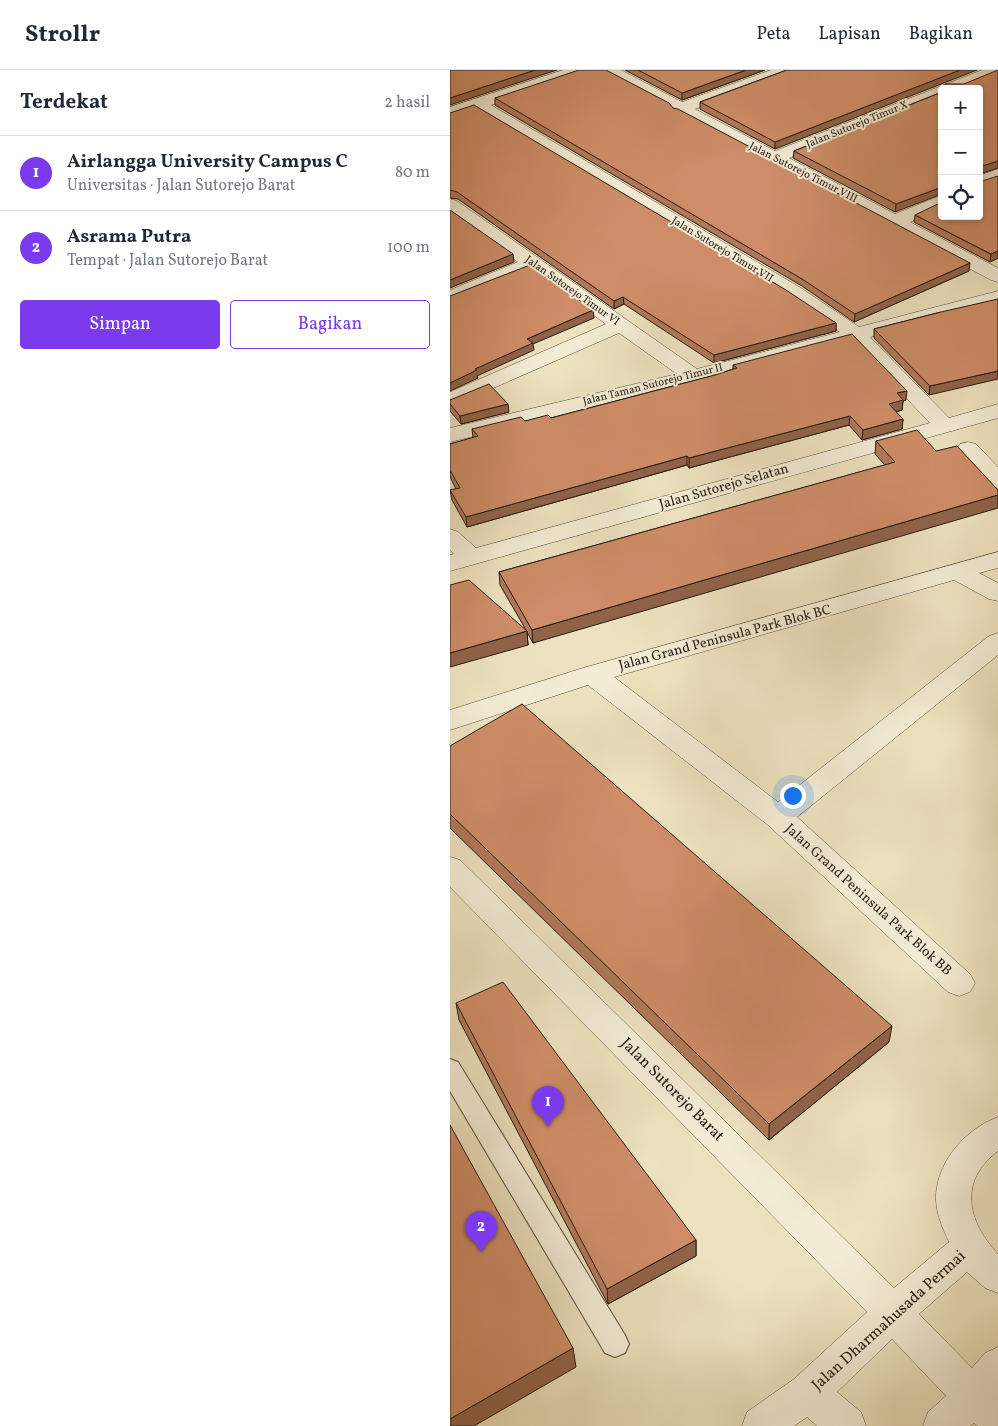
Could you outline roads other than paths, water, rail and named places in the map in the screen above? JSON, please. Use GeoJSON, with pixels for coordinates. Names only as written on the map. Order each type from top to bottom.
{"type":"FeatureCollection","features":[{"type":"Feature","properties":{"kind":"street"},"geometry":{"type":"LineString","coordinates":[[450,113],[579,70]]}},
{"type":"Feature","properties":{"kind":"street","name":"Jalan Sutorejo Timur VIII"},"geometry":{"type":"LineString","coordinates":[[609,70],[997,275]]}},
{"type":"Feature","properties":{"kind":"street"},"geometry":{"type":"LineString","coordinates":[[680,109],[786,70]]}},
{"type":"Feature","properties":{"kind":"street"},"geometry":{"type":"LineString","coordinates":[[958,85],[996,70]]}},
{"type":"Feature","properties":{"kind":"street","name":"Jalan Sutorejo Timur X"},"geometry":{"type":"LineString","coordinates":[[773,158],[938,93]]}},
{"type":"Feature","properties":{"kind":"street","name":"Jalan Sutorejo Timur VII"},"geometry":{"type":"LineString","coordinates":[[477,104],[794,292],[855,333],[944,425]]}},
{"type":"Feature","properties":{"kind":"street"},"geometry":{"type":"LineString","coordinates":[[983,181],[998,174]]}},
{"type":"Feature","properties":{"kind":"street"},"geometry":{"type":"LineString","coordinates":[[896,220],[938,202]]}},
{"type":"Feature","properties":{"kind":"street","name":"Jalan Sutorejo Timur VI"},"geometry":{"type":"LineString","coordinates":[[450,205],[694,376]]}},
{"type":"Feature","properties":{"kind":"street"},"geometry":{"type":"LineString","coordinates":[[450,297],[532,263]]}},
{"type":"Feature","properties":{"kind":"street","name":"Jalan Taman Sutorejo Timur II"},"geometry":{"type":"LineString","coordinates":[[450,435],[694,376],[998,297]]}},
{"type":"Feature","properties":{"kind":"street"},"geometry":{"type":"LineString","coordinates":[[450,400],[620,325]]}},
{"type":"Feature","properties":{"kind":"street","name":"Jalan Sutorejo Selatan"},"geometry":{"type":"LineString","coordinates":[[461,560],[998,411]]}},
{"type":"Feature","properties":{"kind":"street"},"geometry":{"type":"LineString","coordinates":[[968,449],[998,481]]}},
{"type":"Feature","properties":{"kind":"street"},"geometry":{"type":"LineString","coordinates":[[450,537],[461,560]]}},
{"type":"Feature","properties":{"kind":"street","name":"Jalan Grand Peninsula Park Blok BC"},"geometry":{"type":"LineString","coordinates":[[450,720],[592,674],[959,573],[998,560]]}},
{"type":"Feature","properties":{"kind":"street"},"geometry":{"type":"LineString","coordinates":[[959,573],[998,593]]}},
{"type":"Feature","properties":{"kind":"street","name":"Jalan Grand Peninsula Park Blok BB"},"geometry":{"type":"LineString","coordinates":[[778,817],[998,642]]}},
{"type":"Feature","properties":{"kind":"street","name":"Jalan Grand Peninsula Park Blok BB"},"geometry":{"type":"LineString","coordinates":[[592,674],[778,817],[959,983]]}},
{"type":"Feature","properties":{"kind":"street","name":"Jalan Sutorejo Barat"},"geometry":{"type":"LineString","coordinates":[[450,868],[893,1312],[985,1408]]}},
{"type":"Feature","properties":{"kind":"street"},"geometry":{"type":"LineString","coordinates":[[998,1132],[976,1146],[961,1167],[954,1193],[957,1220],[969,1248],[990,1272],[998,1276]]}},
{"type":"Feature","properties":{"kind":"street","name":"Jalan Dharmahusada Permai"},"geometry":{"type":"LineString","coordinates":[[761,1426],[808,1393],[893,1312],[969,1248]]}},
{"type":"Feature","properties":{"kind":"street"},"geometry":{"type":"LineString","coordinates":[[942,1426],[985,1408],[998,1366]]}},
{"type":"Feature","properties":{"kind":"street","name":"Jalan Dharmahusada Permai"},"geometry":{"type":"LineString","coordinates":[[808,1393],[847,1426]]}},
{"type":"Feature","properties":{"kind":"lane"},"geometry":{"type":"LineString","coordinates":[[450,1069],[615,1344]]}},
{"type":"Feature","properties":{"kind":"place","name":"Airlangga University Campus C"},"geometry":{"type":"Point","coordinates":[548,1127]}},
{"type":"Feature","properties":{"kind":"place","name":"Asrama Putra"},"geometry":{"type":"Point","coordinates":[481,1252]}}]}
